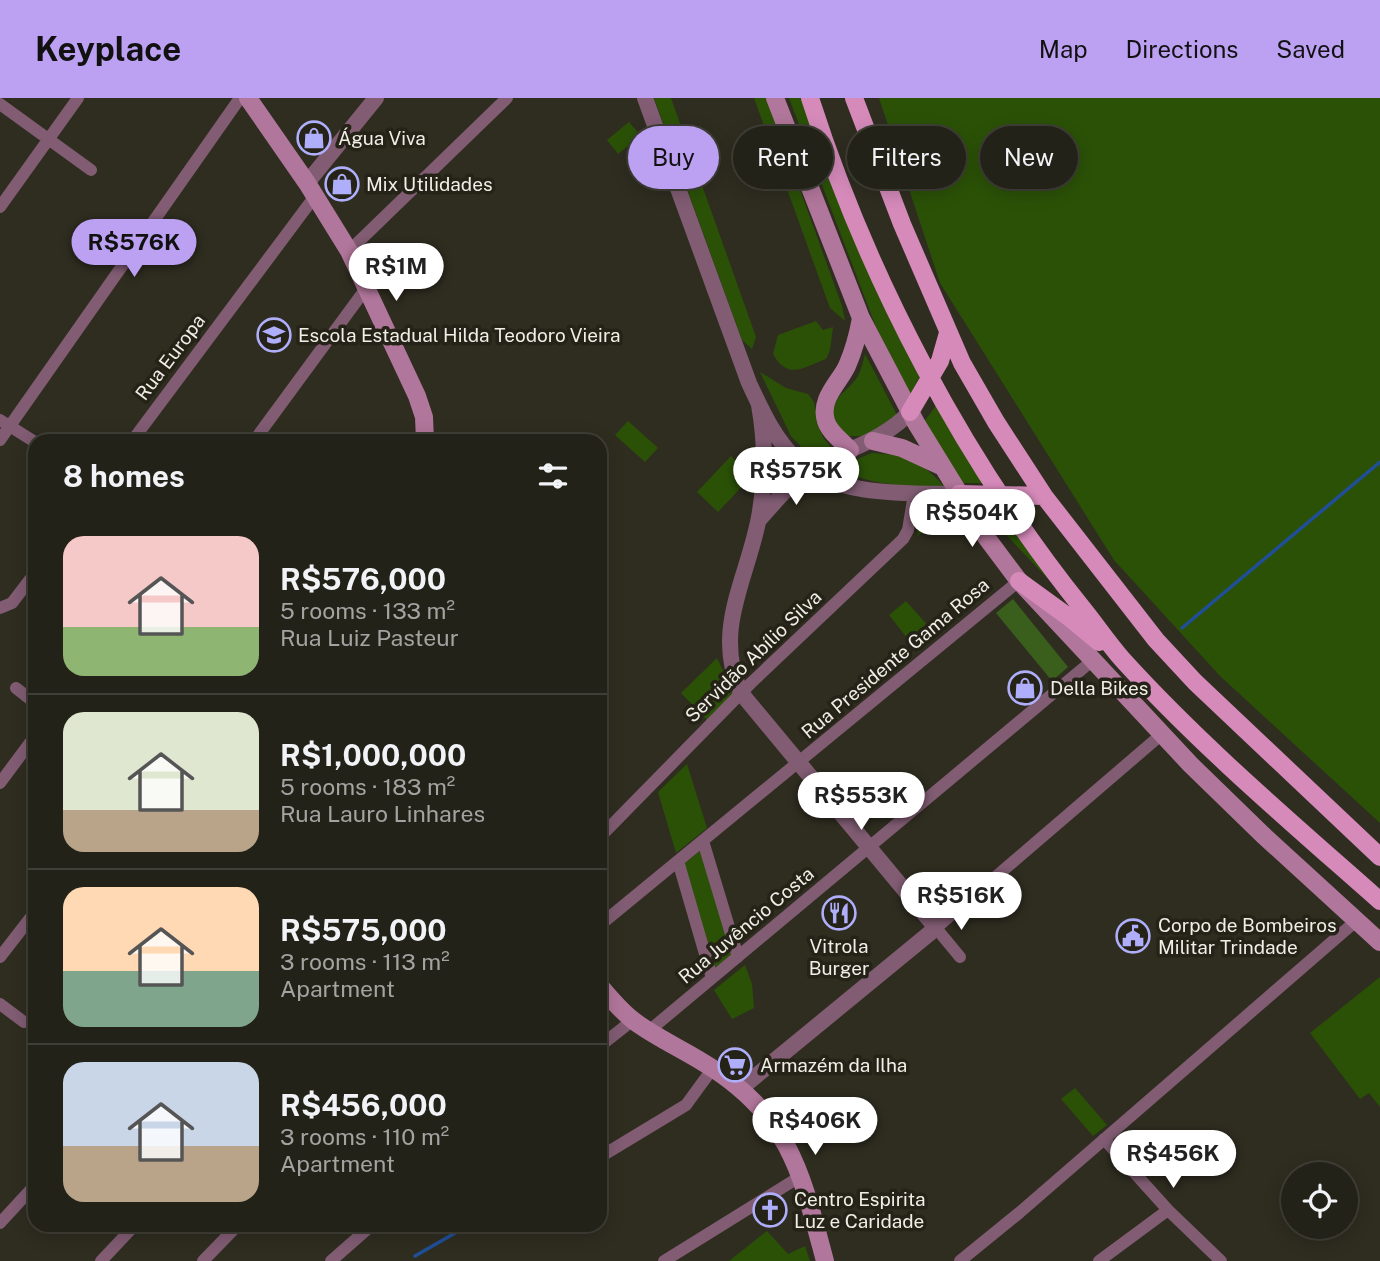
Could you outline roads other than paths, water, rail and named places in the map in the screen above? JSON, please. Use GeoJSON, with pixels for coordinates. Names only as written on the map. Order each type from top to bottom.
{"type":"FeatureCollection","features":[{"type":"Feature","properties":{"kind":"main road"},"geometry":{"type":"LineString","coordinates":[[775,98],[861,318],[910,412],[959,495],[1019,581],[1162,734],[1263,835],[1380,942]]}},
{"type":"Feature","properties":{"kind":"main road"},"geometry":{"type":"LineString","coordinates":[[810,98],[865,247],[931,379],[999,496],[1120,657],[1202,741],[1380,901]]}},
{"type":"Feature","properties":{"kind":"main road"},"geometry":{"type":"LineString","coordinates":[[854,98],[902,224],[962,363],[1044,496],[1156,640],[1195,682],[1380,857]]}},
{"type":"Feature","properties":{"kind":"main road"},"geometry":{"type":"LineString","coordinates":[[249,100],[311,189],[349,251],[417,396],[424,417],[425,434]]}},
{"type":"Feature","properties":{"kind":"main road"},"geometry":{"type":"LineString","coordinates":[[850,450],[830,429],[825,419],[825,406],[832,388],[850,359],[861,318]]}},
{"type":"Feature","properties":{"kind":"main road"},"geometry":{"type":"LineString","coordinates":[[910,412],[940,361],[948,333]]}},
{"type":"Feature","properties":{"kind":"main road"},"geometry":{"type":"LineString","coordinates":[[873,441],[902,448],[943,467]]}},
{"type":"Feature","properties":{"kind":"main road"},"geometry":{"type":"LineString","coordinates":[[959,495],[1044,496]]}},
{"type":"Feature","properties":{"kind":"main road"},"geometry":{"type":"LineString","coordinates":[[1019,581],[1120,657]]}},
{"type":"Feature","properties":{"kind":"main road"},"geometry":{"type":"LineString","coordinates":[[607,993],[633,1020],[713,1068],[740,1089],[773,1124],[793,1156],[801,1176],[825,1261]]}},
{"type":"Feature","properties":{"kind":"street"},"geometry":{"type":"LineString","coordinates":[[0,208],[78,98]]}},
{"type":"Feature","properties":{"kind":"street"},"geometry":{"type":"LineString","coordinates":[[311,189],[376,98]]}},
{"type":"Feature","properties":{"kind":"street"},"geometry":{"type":"LineString","coordinates":[[349,251],[507,98]]}},
{"type":"Feature","properties":{"kind":"street"},"geometry":{"type":"LineString","coordinates":[[645,98],[738,358],[759,405],[785,446],[799,462],[823,477],[858,488],[914,494],[959,495]]}},
{"type":"Feature","properties":{"kind":"street"},"geometry":{"type":"LineString","coordinates":[[0,440],[5,424],[249,100]]}},
{"type":"Feature","properties":{"kind":"street"},"geometry":{"type":"LineString","coordinates":[[1,101],[90,170]]}},
{"type":"Feature","properties":{"kind":"street","name":"Rua Europa"},"geometry":{"type":"LineString","coordinates":[[136,434],[311,189]]}},
{"type":"Feature","properties":{"kind":"street"},"geometry":{"type":"LineString","coordinates":[[259,434],[367,287]]}},
{"type":"Feature","properties":{"kind":"street"},"geometry":{"type":"LineString","coordinates":[[759,405],[766,455],[759,520],[740,585],[728,647],[730,665],[741,693],[960,957]]}},
{"type":"Feature","properties":{"kind":"street"},"geometry":{"type":"LineString","coordinates":[[759,520],[797,480],[811,470],[873,441],[893,428],[910,412]]}},
{"type":"Feature","properties":{"kind":"street"},"geometry":{"type":"LineString","coordinates":[[5,424],[28,438]]}},
{"type":"Feature","properties":{"kind":"street","name":"Servidão Abílio Silva"},"geometry":{"type":"LineString","coordinates":[[607,830],[741,693],[904,539],[914,494]]}},
{"type":"Feature","properties":{"kind":"street","name":"Rua Presidente Gama Rosa"},"geometry":{"type":"LineString","coordinates":[[607,919],[1019,581]]}},
{"type":"Feature","properties":{"kind":"street"},"geometry":{"type":"LineString","coordinates":[[0,608],[12,603],[28,582]]}},
{"type":"Feature","properties":{"kind":"street","name":"Rua Juvêncio Costa"},"geometry":{"type":"LineString","coordinates":[[650,1030],[1093,660]]}},
{"type":"Feature","properties":{"kind":"street"},"geometry":{"type":"LineString","coordinates":[[16,688],[28,697]]}},
{"type":"Feature","properties":{"kind":"street"},"geometry":{"type":"LineString","coordinates":[[740,1089],[936,928],[1162,734]]}},
{"type":"Feature","properties":{"kind":"street"},"geometry":{"type":"LineString","coordinates":[[0,783],[28,745]]}},
{"type":"Feature","properties":{"kind":"street"},"geometry":{"type":"LineString","coordinates":[[702,841],[738,957]]}},
{"type":"Feature","properties":{"kind":"street"},"geometry":{"type":"LineString","coordinates":[[678,862],[712,978]]}},
{"type":"Feature","properties":{"kind":"street"},"geometry":{"type":"LineString","coordinates":[[0,957],[28,921]]}},
{"type":"Feature","properties":{"kind":"street"},"geometry":{"type":"LineString","coordinates":[[960,1261],[1356,921]]}},
{"type":"Feature","properties":{"kind":"street"},"geometry":{"type":"LineString","coordinates":[[0,1004],[24,1022]]}},
{"type":"Feature","properties":{"kind":"street"},"geometry":{"type":"LineString","coordinates":[[607,1040],[633,1020]]}},
{"type":"Feature","properties":{"kind":"street"},"geometry":{"type":"LineString","coordinates":[[607,1153],[686,1105],[713,1068]]}},
{"type":"Feature","properties":{"kind":"street"},"geometry":{"type":"LineString","coordinates":[[1104,1139],[1168,1210],[1221,1261]]}},
{"type":"Feature","properties":{"kind":"street"},"geometry":{"type":"LineString","coordinates":[[664,1261],[801,1176]]}},
{"type":"Feature","properties":{"kind":"street"},"geometry":{"type":"LineString","coordinates":[[0,1223],[28,1193]]}},
{"type":"Feature","properties":{"kind":"street"},"geometry":{"type":"LineString","coordinates":[[1099,1261],[1168,1210]]}},
{"type":"Feature","properties":{"kind":"street"},"geometry":{"type":"LineString","coordinates":[[101,1261],[128,1232]]}},
{"type":"Feature","properties":{"kind":"street"},"geometry":{"type":"LineString","coordinates":[[203,1261],[231,1232]]}},
{"type":"Feature","properties":{"kind":"street"},"geometry":{"type":"LineString","coordinates":[[331,1261],[364,1232]]}},
{"type":"Feature","properties":{"kind":"waterway"},"geometry":{"type":"LineString","coordinates":[[1182,628],[1380,462]]}},
{"type":"Feature","properties":{"kind":"waterway"},"geometry":{"type":"LineString","coordinates":[[415,1256],[457,1232]]}},
{"type":"Feature","properties":{"kind":"place","name":"Água Viva"},"geometry":{"type":"Point","coordinates":[314,138]}},
{"type":"Feature","properties":{"kind":"place","name":"Mix Utilidades"},"geometry":{"type":"Point","coordinates":[342,184]}},
{"type":"Feature","properties":{"kind":"place","name":"Escola Estadual Hilda Teodoro Vieira"},"geometry":{"type":"Point","coordinates":[274,335]}},
{"type":"Feature","properties":{"kind":"place","name":"Della Bikes"},"geometry":{"type":"Point","coordinates":[1025,688]}},
{"type":"Feature","properties":{"kind":"place","name":"Vitrola Burger"},"geometry":{"type":"Point","coordinates":[839,913]}},
{"type":"Feature","properties":{"kind":"place","name":"Corpo de Bombeiros Militar Trindade"},"geometry":{"type":"Point","coordinates":[1133,936]}},
{"type":"Feature","properties":{"kind":"place","name":"Armazém da Ilha"},"geometry":{"type":"Point","coordinates":[735,1065]}},
{"type":"Feature","properties":{"kind":"place","name":"Centro Espirita Luz e Caridade"},"geometry":{"type":"Point","coordinates":[770,1210]}}]}
